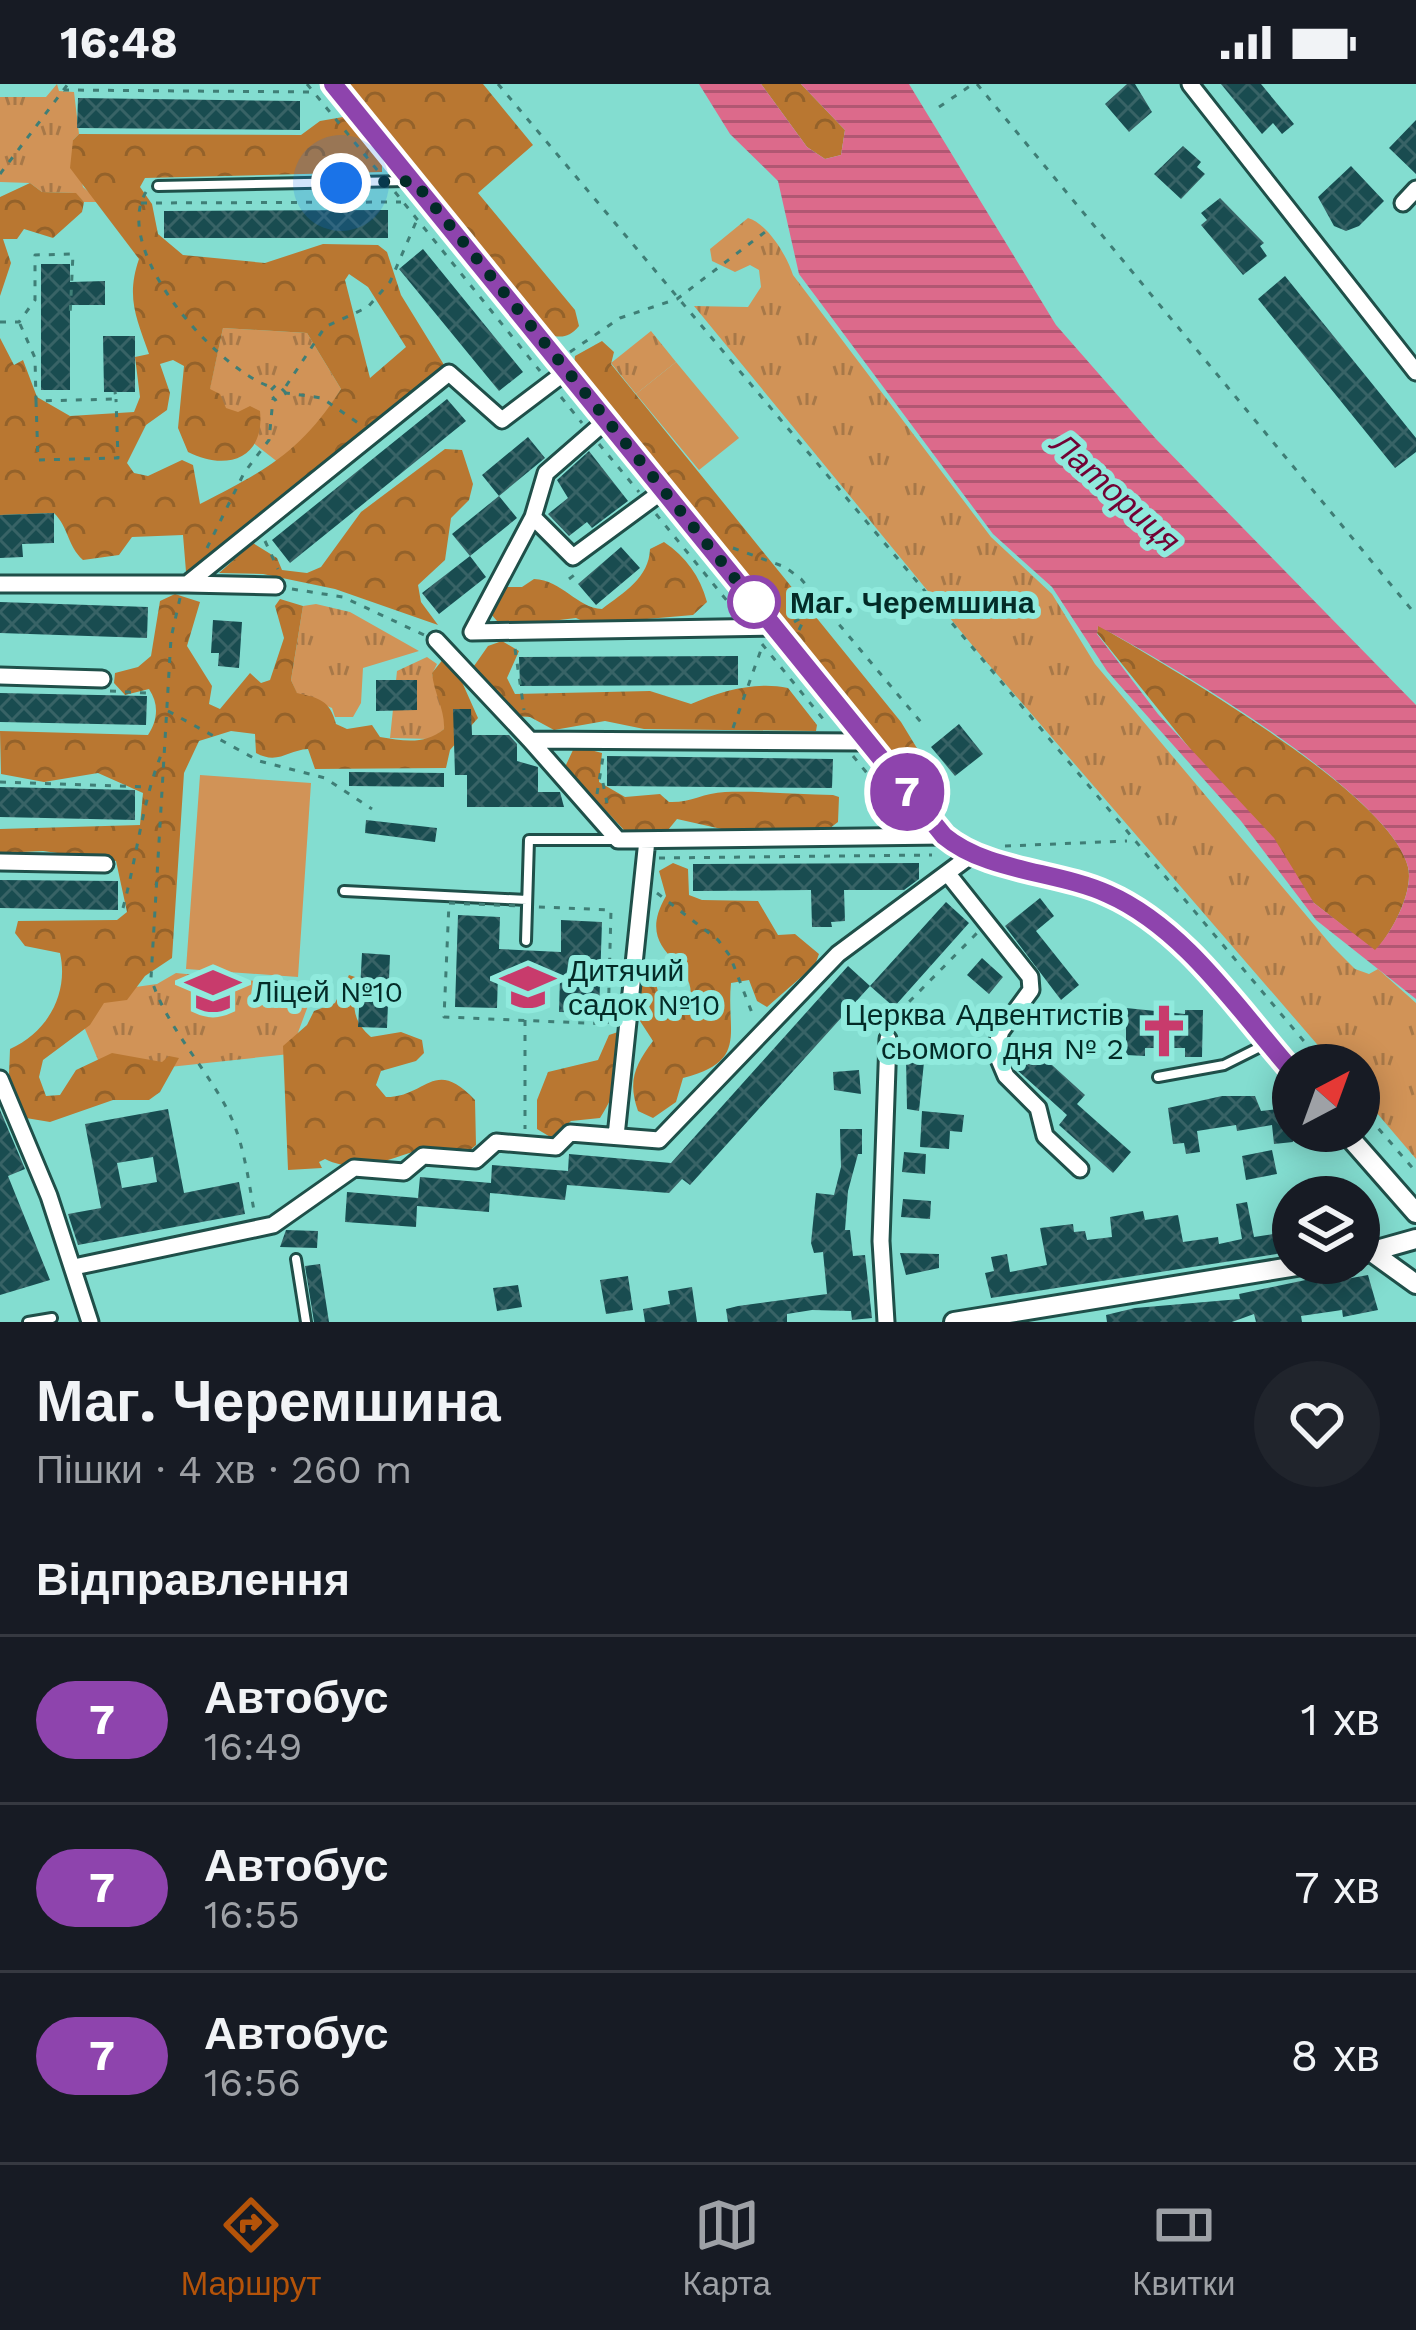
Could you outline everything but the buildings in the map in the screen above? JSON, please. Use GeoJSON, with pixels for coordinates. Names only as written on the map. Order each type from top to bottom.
{"type":"FeatureCollection","features":[{"type":"Feature","properties":{"kind":"street"},"geometry":{"type":"LineString","coordinates":[[333,84],[944,836],[974,853],[1126,902],[1182,947],[1272,1048]]}},
{"type":"Feature","properties":{"kind":"street"},"geometry":{"type":"LineString","coordinates":[[1190,84],[1416,373]]}},
{"type":"Feature","properties":{"kind":"street"},"geometry":{"type":"LineString","coordinates":[[1403,203],[1416,189]]}},
{"type":"Feature","properties":{"kind":"street"},"geometry":{"type":"LineString","coordinates":[[188,584],[449,373],[502,420],[564,365]]}},
{"type":"Feature","properties":{"kind":"street"},"geometry":{"type":"LineString","coordinates":[[608,419],[556,459],[533,517],[472,632],[774,627]]}},
{"type":"Feature","properties":{"kind":"street"},"geometry":{"type":"LineString","coordinates":[[533,517],[573,557],[664,490]]}},
{"type":"Feature","properties":{"kind":"street"},"geometry":{"type":"LineString","coordinates":[[0,584],[276,586]]}},
{"type":"Feature","properties":{"kind":"street"},"geometry":{"type":"LineString","coordinates":[[436,640],[618,839],[944,836]]}},
{"type":"Feature","properties":{"kind":"street"},"geometry":{"type":"LineString","coordinates":[[0,676],[101,679]]}},
{"type":"Feature","properties":{"kind":"street"},"geometry":{"type":"LineString","coordinates":[[532,740],[865,742]]}},
{"type":"Feature","properties":{"kind":"street"},"geometry":{"type":"LineString","coordinates":[[616,1136],[647,840]]}},
{"type":"Feature","properties":{"kind":"street"},"geometry":{"type":"LineString","coordinates":[[74,1268],[273,1225],[354,1168],[404,1172],[423,1156],[476,1160],[496,1142],[556,1147],[571,1133],[659,1140],[838,954],[974,853]]}},
{"type":"Feature","properties":{"kind":"street"},"geometry":{"type":"LineString","coordinates":[[0,862],[105,864]]}},
{"type":"Feature","properties":{"kind":"street"},"geometry":{"type":"LineString","coordinates":[[948,874],[1032,983],[997,1039],[999,1063],[1038,1108],[1045,1136],[1080,1169]]}},
{"type":"Feature","properties":{"kind":"street"},"geometry":{"type":"LineString","coordinates":[[886,1322],[881,1240],[888,1039]]}},
{"type":"Feature","properties":{"kind":"street"},"geometry":{"type":"LineString","coordinates":[[0,1079],[74,1268],[90,1322]]}},
{"type":"Feature","properties":{"kind":"street"},"geometry":{"type":"LineString","coordinates":[[1362,1152],[1416,1214]]}},
{"type":"Feature","properties":{"kind":"street"},"geometry":{"type":"LineString","coordinates":[[1380,1250],[1416,1239]]}},
{"type":"Feature","properties":{"kind":"street"},"geometry":{"type":"LineString","coordinates":[[1380,1262],[1416,1284]]}},
{"type":"Feature","properties":{"kind":"street"},"geometry":{"type":"LineString","coordinates":[[955,1322],[1272,1270]]}},
{"type":"Feature","properties":{"kind":"lane"},"geometry":{"type":"LineString","coordinates":[[158,186],[414,181]]}},
{"type":"Feature","properties":{"kind":"lane"},"geometry":{"type":"LineString","coordinates":[[526,941],[529,840],[618,839]]}},
{"type":"Feature","properties":{"kind":"lane"},"geometry":{"type":"LineString","coordinates":[[344,891],[527,903]]}},
{"type":"Feature","properties":{"kind":"lane"},"geometry":{"type":"LineString","coordinates":[[1158,1077],[1224,1065],[1268,1043]]}},
{"type":"Feature","properties":{"kind":"lane"},"geometry":{"type":"LineString","coordinates":[[296,1259],[306,1322]]}},
{"type":"Feature","properties":{"kind":"lane"},"geometry":{"type":"LineString","coordinates":[[28,1322],[52,1318]]}},
{"type":"Feature","properties":{"kind":"path"},"geometry":{"type":"LineString","coordinates":[[498,84],[1130,841],[1306,1044]]}},
{"type":"Feature","properties":{"kind":"path"},"geometry":{"type":"LineString","coordinates":[[939,107],[975,84],[1416,616]]}},
{"type":"Feature","properties":{"kind":"path"},"geometry":{"type":"LineString","coordinates":[[0,174],[65,87],[314,92]]}},
{"type":"Feature","properties":{"kind":"path"},"geometry":{"type":"LineString","coordinates":[[158,186],[147,190],[139,203],[149,269],[228,365],[271,387],[284,387]]}},
{"type":"Feature","properties":{"kind":"path"},"geometry":{"type":"LineString","coordinates":[[139,203],[403,202]]}},
{"type":"Feature","properties":{"kind":"path"},"geometry":{"type":"LineString","coordinates":[[273,399],[284,398],[284,387],[325,328],[368,307],[390,282],[418,218]]}},
{"type":"Feature","properties":{"kind":"path"},"geometry":{"type":"LineString","coordinates":[[564,365],[620,318],[677,298],[765,232]]}},
{"type":"Feature","properties":{"kind":"path"},"geometry":{"type":"LineString","coordinates":[[20,322],[34,300],[34,255],[73,254],[70,317]]}},
{"type":"Feature","properties":{"kind":"path"},"geometry":{"type":"LineString","coordinates":[[0,322],[20,322]]}},
{"type":"Feature","properties":{"kind":"path"},"geometry":{"type":"LineString","coordinates":[[20,322],[35,358],[36,401],[38,460],[118,458],[116,396],[36,401]]}},
{"type":"Feature","properties":{"kind":"path"},"geometry":{"type":"LineString","coordinates":[[257,1229],[240,1139],[229,1111],[172,1025],[152,979],[166,710],[177,603],[244,473],[269,440],[271,387]]}},
{"type":"Feature","properties":{"kind":"path"},"geometry":{"type":"LineString","coordinates":[[263,533],[277,558],[276,586],[343,597],[436,640]]}},
{"type":"Feature","properties":{"kind":"path"},"geometry":{"type":"LineString","coordinates":[[727,546],[785,567],[801,579],[925,728]]}},
{"type":"Feature","properties":{"kind":"path"},"geometry":{"type":"LineString","coordinates":[[774,627],[806,615],[809,599],[801,579]]}},
{"type":"Feature","properties":{"kind":"path"},"geometry":{"type":"LineString","coordinates":[[514,644],[518,690],[532,740]]}},
{"type":"Feature","properties":{"kind":"path"},"geometry":{"type":"LineString","coordinates":[[734,741],[735,718],[763,645]]}},
{"type":"Feature","properties":{"kind":"path"},"geometry":{"type":"LineString","coordinates":[[166,710],[259,761],[325,778],[372,809]]}},
{"type":"Feature","properties":{"kind":"path"},"geometry":{"type":"LineString","coordinates":[[123,908],[147,787],[164,747]]}},
{"type":"Feature","properties":{"kind":"path"},"geometry":{"type":"LineString","coordinates":[[586,803],[600,791],[603,749]]}},
{"type":"Feature","properties":{"kind":"path"},"geometry":{"type":"LineString","coordinates":[[0,782],[147,787]]}},
{"type":"Feature","properties":{"kind":"path"},"geometry":{"type":"LineString","coordinates":[[974,853],[994,846],[1130,841]]}},
{"type":"Feature","properties":{"kind":"path"},"geometry":{"type":"LineString","coordinates":[[645,858],[932,855]]}},
{"type":"Feature","properties":{"kind":"path"},"geometry":{"type":"LineString","coordinates":[[118,878],[130,881]]}},
{"type":"Feature","properties":{"kind":"path"},"geometry":{"type":"LineString","coordinates":[[643,879],[718,940],[730,956],[751,1014],[765,1030]]}},
{"type":"Feature","properties":{"kind":"path"},"geometry":{"type":"LineString","coordinates":[[449,903],[611,910],[608,1024],[525,1023],[444,1017],[449,903]]}},
{"type":"Feature","properties":{"kind":"path"},"geometry":{"type":"LineString","coordinates":[[888,1039],[904,1023],[905,1006],[987,923]]}},
{"type":"Feature","properties":{"kind":"path"},"geometry":{"type":"LineString","coordinates":[[525,975],[525,1144]]}},
{"type":"Feature","properties":{"kind":"path"},"geometry":{"type":"LineString","coordinates":[[1380,1130],[1416,1172]]}},
{"type":"Feature","properties":{"kind":"green space"},"geometry":{"type":"Polygon","coordinates":[[[57,84],[59,91],[74,92],[79,134],[73,140],[83,187],[100,202],[84,202],[75,193],[42,192],[30,183],[0,182],[0,97],[46,97],[57,84]]]}},
{"type":"Feature","properties":{"kind":"green space"},"geometry":{"type":"Polygon","coordinates":[[[335,84],[483,84],[533,145],[478,193],[575,310],[579,326],[574,331],[558,336],[534,329],[335,84]]]}},
{"type":"Feature","properties":{"kind":"green space"},"geometry":{"type":"Polygon","coordinates":[[[761,84],[801,84],[845,130],[841,155],[825,159],[807,147],[761,84]]]}},
{"type":"Feature","properties":{"kind":"green space"},"geometry":{"type":"Polygon","coordinates":[[[343,117],[382,164],[382,172],[145,178],[140,187],[152,204],[158,234],[183,255],[265,263],[323,244],[378,245],[387,252],[401,295],[449,373],[187,584],[183,535],[132,537],[119,555],[83,560],[54,513],[0,515],[0,338],[14,365],[23,360],[37,397],[70,416],[134,412],[140,397],[135,357],[149,354],[133,296],[139,259],[70,168],[73,140],[79,134],[301,135],[320,121],[343,117]],[[349,274],[345,280],[370,378],[406,347],[368,287],[349,274]],[[223,328],[210,389],[220,394],[226,408],[238,412],[250,406],[260,411],[260,428],[249,451],[228,460],[188,452],[178,428],[184,366],[173,360],[160,364],[170,393],[167,410],[146,425],[127,463],[134,473],[148,476],[182,460],[193,465],[200,504],[280,458],[311,429],[341,389],[307,333],[223,328]]]}},
{"type":"Feature","properties":{"kind":"green space"},"geometry":{"type":"Polygon","coordinates":[[[30,183],[42,192],[76,193],[84,202],[82,212],[53,238],[24,229],[17,239],[3,239],[11,263],[0,296],[0,197],[30,183]]]}},
{"type":"Feature","properties":{"kind":"green space"},"geometry":{"type":"Polygon","coordinates":[[[748,218],[763,227],[793,275],[991,537],[1052,594],[1095,664],[1332,946],[1355,969],[1369,974],[1378,969],[1416,1003],[1416,1159],[1380,1117],[1380,1044],[1317,1044],[977,651],[694,306],[748,307],[761,287],[759,270],[750,265],[735,272],[712,261],[710,249],[748,218]]]}},
{"type":"Feature","properties":{"kind":"green space"},"geometry":{"type":"Polygon","coordinates":[[[223,328],[307,333],[341,389],[317,427],[279,463],[206,406],[223,328]]]}},
{"type":"Feature","properties":{"kind":"green space"},"geometry":{"type":"Polygon","coordinates":[[[651,331],[676,362],[636,394],[611,363],[651,331]]]}},
{"type":"Feature","properties":{"kind":"green space"},"geometry":{"type":"Polygon","coordinates":[[[602,341],[614,352],[611,364],[901,722],[926,763],[923,774],[910,781],[573,376],[575,356],[602,341]]]}},
{"type":"Feature","properties":{"kind":"green space"},"geometry":{"type":"Polygon","coordinates":[[[676,362],[739,438],[699,470],[636,394],[676,362]]]}},
{"type":"Feature","properties":{"kind":"green space"},"geometry":{"type":"Polygon","coordinates":[[[445,449],[462,450],[473,484],[469,500],[451,518],[445,560],[418,585],[421,602],[438,625],[335,589],[263,574],[219,573],[253,543],[277,558],[282,570],[307,573],[321,567],[361,512],[445,449]]]}},
{"type":"Feature","properties":{"kind":"green space"},"geometry":{"type":"Polygon","coordinates":[[[664,542],[691,568],[704,593],[707,602],[693,615],[526,624],[497,621],[491,614],[504,587],[522,587],[534,579],[602,609],[634,584],[650,549],[664,542]]]}},
{"type":"Feature","properties":{"kind":"green space"},"geometry":{"type":"Polygon","coordinates":[[[175,594],[200,602],[187,646],[212,686],[209,704],[220,709],[250,673],[261,683],[270,680],[284,638],[275,606],[280,599],[303,606],[291,680],[297,693],[327,705],[336,724],[347,729],[372,725],[380,737],[397,740],[422,740],[437,734],[444,722],[432,673],[452,648],[466,658],[462,682],[478,718],[450,750],[446,768],[315,769],[308,749],[277,757],[256,753],[255,734],[231,731],[199,741],[184,773],[172,958],[145,976],[127,1000],[104,1003],[90,1025],[43,1060],[39,1077],[46,1096],[60,1095],[76,1070],[112,1053],[162,1062],[169,1056],[179,1058],[160,1092],[149,1100],[113,1100],[50,1122],[26,1118],[9,1074],[10,1049],[35,1032],[53,1010],[62,968],[60,953],[25,946],[15,933],[18,921],[117,920],[127,912],[116,861],[43,851],[0,853],[0,829],[140,825],[143,793],[98,773],[44,782],[1,774],[0,731],[148,735],[156,712],[149,689],[125,695],[114,683],[115,673],[138,667],[151,656],[160,601],[175,594]]]}},
{"type":"Feature","properties":{"kind":"green space"},"geometry":{"type":"Polygon","coordinates":[[[316,604],[350,612],[419,651],[363,668],[361,703],[353,717],[335,717],[332,708],[297,694],[291,680],[303,606],[316,604]]]}},
{"type":"Feature","properties":{"kind":"green space"},"geometry":{"type":"Polygon","coordinates":[[[1098,625],[1272,734],[1362,804],[1393,837],[1408,867],[1408,888],[1394,924],[1375,951],[1314,903],[1097,633],[1098,625]]]}},
{"type":"Feature","properties":{"kind":"green space"},"geometry":{"type":"Polygon","coordinates":[[[502,641],[519,651],[507,678],[515,694],[650,691],[691,704],[739,688],[776,686],[788,688],[817,725],[816,731],[644,729],[605,721],[554,730],[530,717],[496,715],[475,690],[481,675],[474,666],[488,646],[502,641]]]}},
{"type":"Feature","properties":{"kind":"green space"},"geometry":{"type":"Polygon","coordinates":[[[427,657],[437,664],[432,674],[445,714],[444,729],[432,739],[390,738],[397,671],[427,657]]]}},
{"type":"Feature","properties":{"kind":"green space"},"geometry":{"type":"Polygon","coordinates":[[[573,750],[602,753],[599,782],[625,797],[660,794],[669,802],[725,792],[833,795],[839,797],[838,822],[826,831],[735,832],[677,819],[668,830],[624,830],[565,767],[573,750]]]}},
{"type":"Feature","properties":{"kind":"green space"},"geometry":{"type":"Polygon","coordinates":[[[200,775],[311,783],[298,977],[186,969],[200,775]]]}},
{"type":"Feature","properties":{"kind":"green space"},"geometry":{"type":"Polygon","coordinates":[[[673,863],[688,869],[689,895],[702,900],[758,901],[778,935],[795,934],[819,954],[815,965],[767,1007],[757,1001],[749,980],[731,983],[726,1054],[704,1071],[683,1078],[676,1102],[653,1118],[638,1111],[633,1090],[638,1065],[653,1041],[640,1021],[640,986],[656,983],[660,1001],[688,1007],[691,991],[657,933],[657,917],[666,896],[659,871],[673,863]]]}},
{"type":"Feature","properties":{"kind":"green space"},"geometry":{"type":"Polygon","coordinates":[[[176,973],[315,987],[290,1054],[104,1074],[71,996],[157,984],[176,973]]]}},
{"type":"Feature","properties":{"kind":"green space"},"geometry":{"type":"Polygon","coordinates":[[[349,975],[355,977],[356,1017],[371,1037],[401,1032],[422,1040],[424,1053],[416,1061],[381,1071],[376,1085],[386,1097],[440,1080],[461,1087],[475,1100],[476,1145],[468,1152],[424,1149],[373,1164],[349,1166],[325,1159],[319,1162],[322,1168],[288,1170],[283,1046],[307,1025],[314,1011],[335,1003],[349,975]]]}},
{"type":"Feature","properties":{"kind":"green space"},"geometry":{"type":"Polygon","coordinates":[[[621,1031],[620,1076],[600,1118],[571,1121],[552,1138],[537,1129],[537,1100],[548,1072],[598,1060],[609,1035],[621,1031]]]}},
{"type":"Feature","properties":{"kind":"water","name":"Латориця"},"geometry":{"type":"Polygon","coordinates":[[[699,84],[761,84],[807,147],[825,159],[841,155],[845,130],[801,84],[909,84],[1056,325],[1156,439],[1416,705],[1416,999],[1316,920],[1241,821],[1107,671],[1052,587],[993,534],[799,274],[778,181],[730,134],[699,84]],[[1098,626],[1097,634],[1158,714],[1274,838],[1314,903],[1375,950],[1394,923],[1408,888],[1408,867],[1392,837],[1362,803],[1272,732],[1098,626]]]}},
{"type":"Feature","properties":{"kind":"bus line","name":"7"},"geometry":{"type":"LineString","coordinates":[[333,84],[944,836],[974,853],[1126,902],[1192,957],[1272,1048]]}},
{"type":"Feature","properties":{"kind":"place","name":"Маг. Черемшина"},"geometry":{"type":"Point","coordinates":[754,602]}},
{"type":"Feature","properties":{"kind":"place","name":"Дитячий садок №10"},"geometry":{"type":"Point","coordinates":[528,987]}},
{"type":"Feature","properties":{"kind":"place","name":"Ліцей №10"},"geometry":{"type":"Point","coordinates":[213,991]}},
{"type":"Feature","properties":{"kind":"place","name":"Церква Адвентистів сьомого дня № 2"},"geometry":{"type":"Point","coordinates":[1164,1031]}},
{"type":"Feature","properties":{"kind":"route"},"geometry":{"type":"LineString","coordinates":[[341,183],[414,181],[754,602]]}}]}
